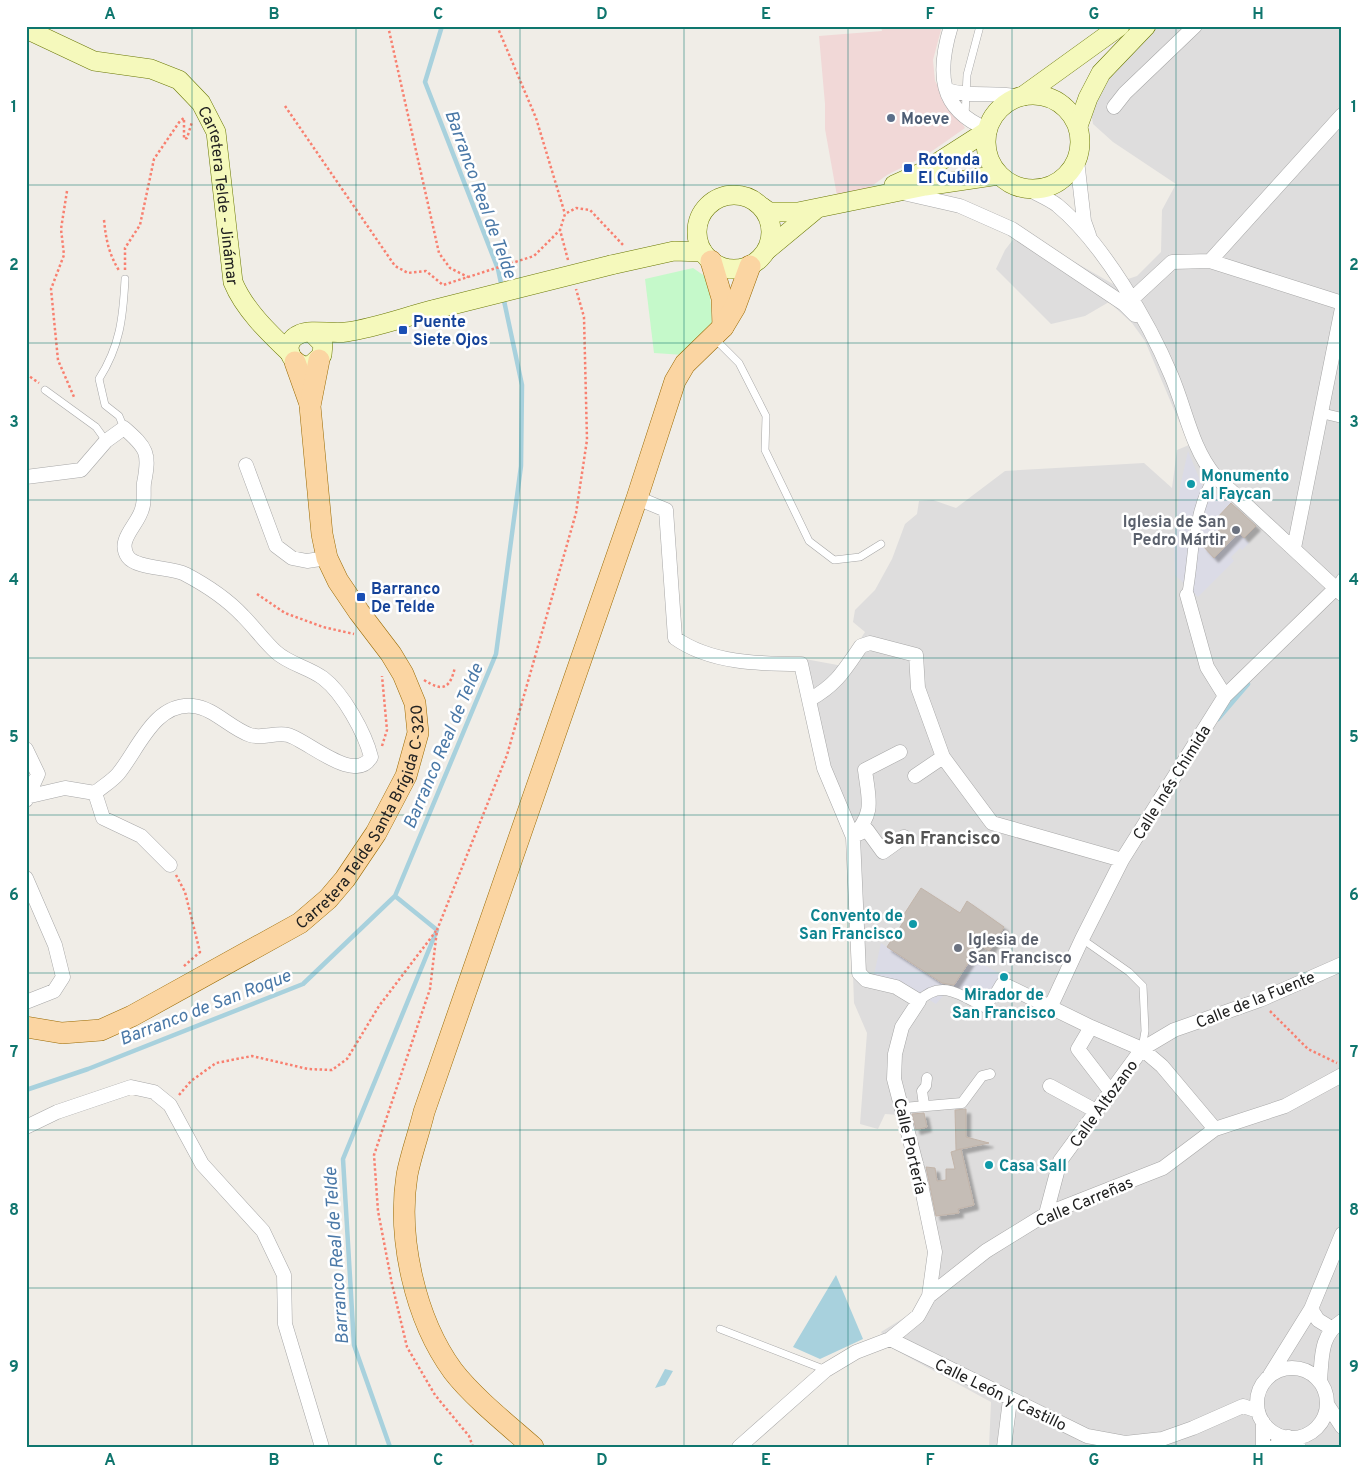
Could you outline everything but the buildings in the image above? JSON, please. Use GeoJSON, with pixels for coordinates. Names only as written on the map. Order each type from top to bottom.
{"type":"FeatureCollection","features":[{"type":"Feature","properties":{"kind":"main road"},"geometry":{"type":"LineString","coordinates":[[1120,26],[1022,96],[1000,108],[987,130],[985,147],[990,162],[999,176],[1008,183],[1030,190],[1045,188],[1058,182],[1069,172],[1077,160],[1080,149],[1078,126],[1088,98],[1101,72],[1146,26]]}},
{"type":"Feature","properties":{"kind":"main road","name":"Carretera Telde - Jinámar"},"geometry":{"type":"LineString","coordinates":[[26,29],[94,61],[151,69],[179,80],[201,103],[216,132],[233,282],[240,298],[292,358]]}},
{"type":"Feature","properties":{"kind":"main road"},"geometry":{"type":"LineString","coordinates":[[1022,96],[1037,95],[1056,102],[1071,114],[1078,126]]}},
{"type":"Feature","properties":{"kind":"main road"},"geometry":{"type":"LineString","coordinates":[[873,196],[923,172],[987,130]]}},
{"type":"Feature","properties":{"kind":"main road"},"geometry":{"type":"LineString","coordinates":[[718,332],[722,298],[698,238],[698,223],[703,213],[720,198],[742,196],[753,200],[769,212],[781,214],[815,210],[873,196],[976,178],[999,176]]}},
{"type":"Feature","properties":{"kind":"main road"},"geometry":{"type":"LineString","coordinates":[[762,207],[768,216],[771,228],[771,239],[767,250]]}},
{"type":"Feature","properties":{"kind":"main road"},"geometry":{"type":"LineString","coordinates":[[533,1447],[498,1416],[454,1371],[425,1320],[409,1268],[404,1222],[408,1175],[424,1112],[637,498],[675,381],[686,364],[718,332],[735,307],[750,266],[815,210]]}},
{"type":"Feature","properties":{"kind":"main road"},"geometry":{"type":"LineString","coordinates":[[655,254],[698,223]]}},
{"type":"Feature","properties":{"kind":"main road"},"geometry":{"type":"LineString","coordinates":[[634,259],[674,251],[707,257],[730,269],[750,266]]}},
{"type":"Feature","properties":{"kind":"main road","name":"Carretera Telde - Jinámar"},"geometry":{"type":"LineString","coordinates":[[254,313],[279,326],[307,333],[347,332],[634,259]]}},
{"type":"Feature","properties":{"kind":"main road","name":"Carretera Telde - Jinámar"},"geometry":{"type":"LineString","coordinates":[[321,358],[332,343],[347,332]]}},
{"type":"Feature","properties":{"kind":"main road"},"geometry":{"type":"LineString","coordinates":[[307,333],[323,344],[321,358],[310,366],[292,358],[293,338],[307,333]]}},
{"type":"Feature","properties":{"kind":"main road","name":"Carretera Telde Santa Brígida C-320"},"geometry":{"type":"LineString","coordinates":[[26,1027],[62,1033],[101,1030],[132,1016],[300,923],[328,899],[376,833],[406,776],[418,733],[415,703],[394,658],[353,604],[327,558],[318,514],[310,406],[292,358]]}},
{"type":"Feature","properties":{"kind":"main road","name":"Carretera Telde Santa Brígida C-320"},"geometry":{"type":"LineString","coordinates":[[310,406],[321,358]]}},
{"type":"Feature","properties":{"kind":"street"},"geometry":{"type":"LineString","coordinates":[[951,26],[943,61],[942,76],[947,90],[969,121],[987,130]]}},
{"type":"Feature","properties":{"kind":"street"},"geometry":{"type":"LineString","coordinates":[[1114,107],[1125,93],[1195,26]]}},
{"type":"Feature","properties":{"kind":"street"},"geometry":{"type":"LineString","coordinates":[[947,90],[965,94],[1004,93],[1022,96]]}},
{"type":"Feature","properties":{"kind":"street"},"geometry":{"type":"LineString","coordinates":[[1210,261],[1339,121]]}},
{"type":"Feature","properties":{"kind":"street"},"geometry":{"type":"LineString","coordinates":[[1077,160],[1084,221],[1090,238]]}},
{"type":"Feature","properties":{"kind":"street"},"geometry":{"type":"LineString","coordinates":[[1030,190],[1056,204],[1090,238],[1132,299],[1150,330],[1172,376],[1203,461],[1216,476],[1338,586]]}},
{"type":"Feature","properties":{"kind":"street"},"geometry":{"type":"LineString","coordinates":[[898,192],[960,206],[1012,229],[1124,304],[1150,330]]}},
{"type":"Feature","properties":{"kind":"street"},"geometry":{"type":"LineString","coordinates":[[1132,299],[1172,262],[1210,261],[1342,303]]}},
{"type":"Feature","properties":{"kind":"street"},"geometry":{"type":"LineString","coordinates":[[1294,548],[1342,308]]}},
{"type":"Feature","properties":{"kind":"street"},"geometry":{"type":"LineString","coordinates":[[1321,412],[1342,418]]}},
{"type":"Feature","properties":{"kind":"street"},"geometry":{"type":"LineString","coordinates":[[26,477],[81,470],[106,440],[124,428],[140,442],[148,459],[142,510],[125,542],[125,550],[129,557],[140,564],[162,567],[186,574],[234,607],[277,654],[324,678],[354,717],[371,757],[365,764],[357,766],[345,765],[286,734],[250,735],[217,716],[193,706],[173,709],[151,725],[118,775],[95,793],[65,788],[27,798]]}},
{"type":"Feature","properties":{"kind":"street"},"geometry":{"type":"LineString","coordinates":[[246,465],[276,546],[292,558],[307,562],[327,558]]}},
{"type":"Feature","properties":{"kind":"street"},"geometry":{"type":"LineString","coordinates":[[1216,476],[1206,489],[1198,513],[1193,568],[1187,595],[1207,666],[1225,696]]}},
{"type":"Feature","properties":{"kind":"street"},"geometry":{"type":"LineString","coordinates":[[637,498],[666,510],[675,638],[690,649],[755,664],[801,664],[824,768],[853,836],[859,973],[866,980],[896,987],[920,1001],[929,991],[945,988],[986,1008],[1000,983],[1007,986],[1050,1008],[1142,1049],[1162,1066],[1215,1129]]}},
{"type":"Feature","properties":{"kind":"street","name":"Calle Inés Chimida"},"geometry":{"type":"LineString","coordinates":[[1050,1008],[1082,938],[1122,860],[1225,696],[1338,586]]}},
{"type":"Feature","properties":{"kind":"street"},"geometry":{"type":"LineString","coordinates":[[810,700],[827,690],[838,680],[861,646],[870,643],[916,655],[918,688],[943,757],[992,822],[1122,860]]}},
{"type":"Feature","properties":{"kind":"street"},"geometry":{"type":"LineString","coordinates":[[26,749],[38,774],[27,798]]}},
{"type":"Feature","properties":{"kind":"street"},"geometry":{"type":"LineString","coordinates":[[853,836],[864,824],[870,809],[865,770],[900,752]]}},
{"type":"Feature","properties":{"kind":"street"},"geometry":{"type":"LineString","coordinates":[[915,776],[943,757]]}},
{"type":"Feature","properties":{"kind":"street"},"geometry":{"type":"LineString","coordinates":[[95,793],[103,818],[140,836],[170,865]]}},
{"type":"Feature","properties":{"kind":"street"},"geometry":{"type":"LineString","coordinates":[[853,836],[867,830],[883,852],[904,837]]}},
{"type":"Feature","properties":{"kind":"street"},"geometry":{"type":"LineString","coordinates":[[26,878],[55,945],[62,977],[54,992],[26,1002]]}},
{"type":"Feature","properties":{"kind":"street","name":"Calle de la Fuente"},"geometry":{"type":"LineString","coordinates":[[1142,1049],[1174,1030],[1260,1000],[1342,964]]}},
{"type":"Feature","properties":{"kind":"street","name":"Calle Portería"},"geometry":{"type":"LineString","coordinates":[[920,1001],[902,1027],[895,1054],[894,1079],[903,1108],[934,1252],[930,1296]]}},
{"type":"Feature","properties":{"kind":"street"},"geometry":{"type":"LineString","coordinates":[[1091,1027],[1078,1049],[1110,1092]]}},
{"type":"Feature","properties":{"kind":"street","name":"Calle Altozano"},"geometry":{"type":"LineString","coordinates":[[1046,1214],[1060,1161],[1142,1049]]}},
{"type":"Feature","properties":{"kind":"street"},"geometry":{"type":"LineString","coordinates":[[903,1108],[962,1103],[982,1076],[990,1074]]}},
{"type":"Feature","properties":{"kind":"street","name":"Calle Carreñas"},"geometry":{"type":"LineString","coordinates":[[739,1447],[826,1370],[856,1352],[890,1339],[918,1316],[930,1296],[986,1251],[1046,1214],[1163,1168],[1215,1129],[1285,1106],[1342,1075]]}},
{"type":"Feature","properties":{"kind":"street"},"geometry":{"type":"LineString","coordinates":[[924,1105],[922,1090],[926,1086],[927,1078]]}},
{"type":"Feature","properties":{"kind":"street"},"geometry":{"type":"LineString","coordinates":[[1050,1086],[1096,1111]]}},
{"type":"Feature","properties":{"kind":"street"},"geometry":{"type":"LineString","coordinates":[[26,1127],[57,1112],[130,1087],[154,1092],[170,1105],[202,1164],[263,1231],[284,1275],[285,1324],[322,1447]]}},
{"type":"Feature","properties":{"kind":"street"},"geometry":{"type":"LineString","coordinates":[[1263,1447],[1257,1398],[1261,1386],[1311,1309],[1342,1234]]}},
{"type":"Feature","properties":{"kind":"street"},"geometry":{"type":"LineString","coordinates":[[1311,1309],[1318,1320],[1336,1324],[1323,1344],[1320,1381],[1325,1392],[1327,1404],[1342,1427]]}},
{"type":"Feature","properties":{"kind":"street","name":"Calle León y Castillo"},"geometry":{"type":"LineString","coordinates":[[890,1339],[1010,1400],[1087,1436],[1124,1443],[1162,1439],[1244,1406],[1260,1417]]}},
{"type":"Feature","properties":{"kind":"street"},"geometry":{"type":"LineString","coordinates":[[1269,1376],[1280,1370],[1302,1369],[1320,1381]]}},
{"type":"Feature","properties":{"kind":"street"},"geometry":{"type":"LineString","coordinates":[[1004,1447],[1010,1400]]}},
{"type":"Feature","properties":{"kind":"street"},"geometry":{"type":"LineString","coordinates":[[1260,1417],[1274,1433],[1288,1437],[1299,1437],[1310,1433],[1322,1420],[1327,1404]]}},
{"type":"Feature","properties":{"kind":"street"},"geometry":{"type":"LineString","coordinates":[[1274,1447],[1288,1437]]}},
{"type":"Feature","properties":{"kind":"street"},"geometry":{"type":"LineString","coordinates":[[1288,1437],[1299,1447]]}},
{"type":"Feature","properties":{"kind":"lane"},"geometry":{"type":"LineString","coordinates":[[965,116],[966,75],[980,26]]}},
{"type":"Feature","properties":{"kind":"lane"},"geometry":{"type":"LineString","coordinates":[[124,428],[119,416],[105,405],[100,379],[113,358],[123,314],[125,279]]}},
{"type":"Feature","properties":{"kind":"lane"},"geometry":{"type":"LineString","coordinates":[[718,332],[739,363],[766,416],[765,450],[809,541],[834,560],[860,557],[881,544]]}},
{"type":"Feature","properties":{"kind":"lane"},"geometry":{"type":"LineString","coordinates":[[45,390],[96,427],[106,440]]}},
{"type":"Feature","properties":{"kind":"lane"},"geometry":{"type":"LineString","coordinates":[[1082,938],[1130,972],[1143,986],[1145,1031],[1142,1049]]}},
{"type":"Feature","properties":{"kind":"lane"},"geometry":{"type":"LineString","coordinates":[[720,1329],[826,1370]]}},
{"type":"Feature","properties":{"kind":"path"},"geometry":{"type":"LineString","coordinates":[[388,26],[440,253],[450,268],[468,278]]}},
{"type":"Feature","properties":{"kind":"path"},"geometry":{"type":"LineString","coordinates":[[285,106],[395,266],[408,273],[426,271],[443,285],[534,256],[560,230],[565,214],[536,118],[497,26]]}},
{"type":"Feature","properties":{"kind":"path"},"geometry":{"type":"LineString","coordinates":[[125,279],[125,248],[140,225],[154,159],[184,118],[184,139],[187,138],[194,116],[200,129],[212,124]]}},
{"type":"Feature","properties":{"kind":"path"},"geometry":{"type":"LineString","coordinates":[[68,192],[61,229],[64,255],[51,289],[58,360],[80,415]]}},
{"type":"Feature","properties":{"kind":"path"},"geometry":{"type":"LineString","coordinates":[[565,214],[576,208],[590,210],[634,259]]}},
{"type":"Feature","properties":{"kind":"path"},"geometry":{"type":"LineString","coordinates":[[104,220],[106,240],[111,257],[125,279]]}},
{"type":"Feature","properties":{"kind":"path"},"geometry":{"type":"LineString","coordinates":[[560,230],[570,265]]}},
{"type":"Feature","properties":{"kind":"path"},"geometry":{"type":"LineString","coordinates":[[170,1105],[192,1081],[216,1063],[252,1056],[308,1068],[332,1070],[347,1059],[379,1006],[437,930],[506,755],[576,513],[587,440],[584,317],[574,282]]}},
{"type":"Feature","properties":{"kind":"path"},"geometry":{"type":"LineString","coordinates":[[26,374],[35,378],[45,390]]}},
{"type":"Feature","properties":{"kind":"path"},"geometry":{"type":"LineString","coordinates":[[257,594],[285,613],[323,627],[358,635]]}},
{"type":"Feature","properties":{"kind":"path"},"geometry":{"type":"LineString","coordinates":[[423,679],[438,688],[445,687],[452,681],[454,667]]}},
{"type":"Feature","properties":{"kind":"path"},"geometry":{"type":"LineString","coordinates":[[371,757],[380,754],[387,730],[384,681],[381,672]]}},
{"type":"Feature","properties":{"kind":"path"},"geometry":{"type":"LineString","coordinates":[[170,865],[186,892],[187,906],[198,935],[200,952],[178,971]]}},
{"type":"Feature","properties":{"kind":"path"},"geometry":{"type":"LineString","coordinates":[[1260,1000],[1308,1049],[1325,1055],[1342,1065]]}},
{"type":"Feature","properties":{"kind":"shaded area","name":"Moeve"},"geometry":{"type":"Polygon","coordinates":[[[881,26],[942,26],[933,60],[935,81],[965,128],[925,156],[887,175],[869,188],[837,196],[825,129],[825,104],[819,36],[882,31],[881,26]]]}},
{"type":"Feature","properties":{"kind":"shaded area"},"geometry":{"type":"Polygon","coordinates":[[[1159,26],[1342,26],[1342,1447],[989,1447],[991,1402],[888,1346],[881,1332],[915,1311],[924,1294],[928,1253],[899,1115],[885,1114],[878,1129],[860,1124],[867,1033],[854,1003],[849,859],[846,830],[819,764],[794,657],[843,666],[865,632],[853,622],[855,610],[875,590],[892,559],[905,524],[917,514],[919,501],[933,500],[956,508],[1005,471],[1144,463],[1172,488],[1177,450],[1189,445],[1145,341],[1132,323],[1109,302],[1085,316],[1051,324],[996,269],[1005,250],[1021,229],[1038,241],[1113,284],[1137,276],[1161,252],[1162,210],[1176,184],[1113,142],[1093,124],[1091,113],[1105,80],[1159,26]]]}},
{"type":"Feature","properties":{"kind":"shaded area"},"geometry":{"type":"Polygon","coordinates":[[[1188,451],[1202,485],[1209,492],[1232,501],[1215,520],[1222,527],[1203,547],[1214,557],[1239,532],[1249,543],[1242,550],[1240,548],[1231,557],[1234,561],[1198,597],[1175,575],[1174,539],[1180,487],[1188,451]]]}},
{"type":"Feature","properties":{"kind":"shaded area"},"geometry":{"type":"Polygon","coordinates":[[[881,943],[951,989],[971,958],[1008,978],[1003,991],[985,1014],[947,991],[936,1004],[907,986],[873,979],[881,943]]]}},
{"type":"Feature","properties":{"kind":"green space"},"geometry":{"type":"Polygon","coordinates":[[[693,268],[709,279],[712,324],[684,355],[654,353],[645,279],[693,268]]]}},
{"type":"Feature","properties":{"kind":"water"},"geometry":{"type":"Polygon","coordinates":[[[836,1275],[863,1339],[820,1359],[793,1347],[836,1275]]]}},
{"type":"Feature","properties":{"kind":"water"},"geometry":{"type":"Polygon","coordinates":[[[665,1369],[673,1371],[665,1385],[655,1388],[665,1369]]]}},
{"type":"Feature","properties":{"kind":"waterway","name":"Barranco Real de Telde"},"geometry":{"type":"LineString","coordinates":[[442,26],[425,82],[498,269],[502,288]]}},
{"type":"Feature","properties":{"kind":"waterway","name":"Barranco Real de Telde"},"geometry":{"type":"LineString","coordinates":[[26,1090],[88,1069],[303,984],[395,896],[496,654],[521,466],[522,385],[503,296]]}},
{"type":"Feature","properties":{"kind":"waterway"},"geometry":{"type":"LineString","coordinates":[[1218,719],[1248,684]]}},
{"type":"Feature","properties":{"kind":"waterway","name":"Barranco Real de Telde"},"geometry":{"type":"LineString","coordinates":[[390,1447],[354,1345],[343,1159],[437,930],[395,896]]}},
{"type":"Feature","properties":{"kind":"place","name":"Moeve"},"geometry":{"type":"Point","coordinates":[891,118]}},
{"type":"Feature","properties":{"kind":"place","name":"Rotonda El Cubillo"},"geometry":{"type":"Point","coordinates":[908,168]}},
{"type":"Feature","properties":{"kind":"place","name":"Puente Siete Ojos"},"geometry":{"type":"Point","coordinates":[403,330]}},
{"type":"Feature","properties":{"kind":"place","name":"Monumento al Faycan"},"geometry":{"type":"Point","coordinates":[1191,484]}},
{"type":"Feature","properties":{"kind":"place","name":"Iglesia de San Pedro Mártir"},"geometry":{"type":"Point","coordinates":[1236,530]}},
{"type":"Feature","properties":{"kind":"place","name":"Barranco De Telde"},"geometry":{"type":"Point","coordinates":[361,597]}},
{"type":"Feature","properties":{"kind":"place","name":"Convento de San Francisco"},"geometry":{"type":"Point","coordinates":[913,924]}},
{"type":"Feature","properties":{"kind":"place","name":"Iglesia de San Francisco"},"geometry":{"type":"Point","coordinates":[958,948]}},
{"type":"Feature","properties":{"kind":"place","name":"Mirador de San Francisco"},"geometry":{"type":"Point","coordinates":[1004,977]}},
{"type":"Feature","properties":{"kind":"place","name":"Casa Sall"},"geometry":{"type":"Point","coordinates":[989,1165]}},
{"type":"Feature","properties":{"kind":"district","name":"San Francisco"},"geometry":{"type":"Point","coordinates":[942,838]}},
{"type":"Feature","properties":{"kind":"water label","name":"Barranco de San Roque"},"geometry":{"type":"Point","coordinates":[205,1007]}}]}
